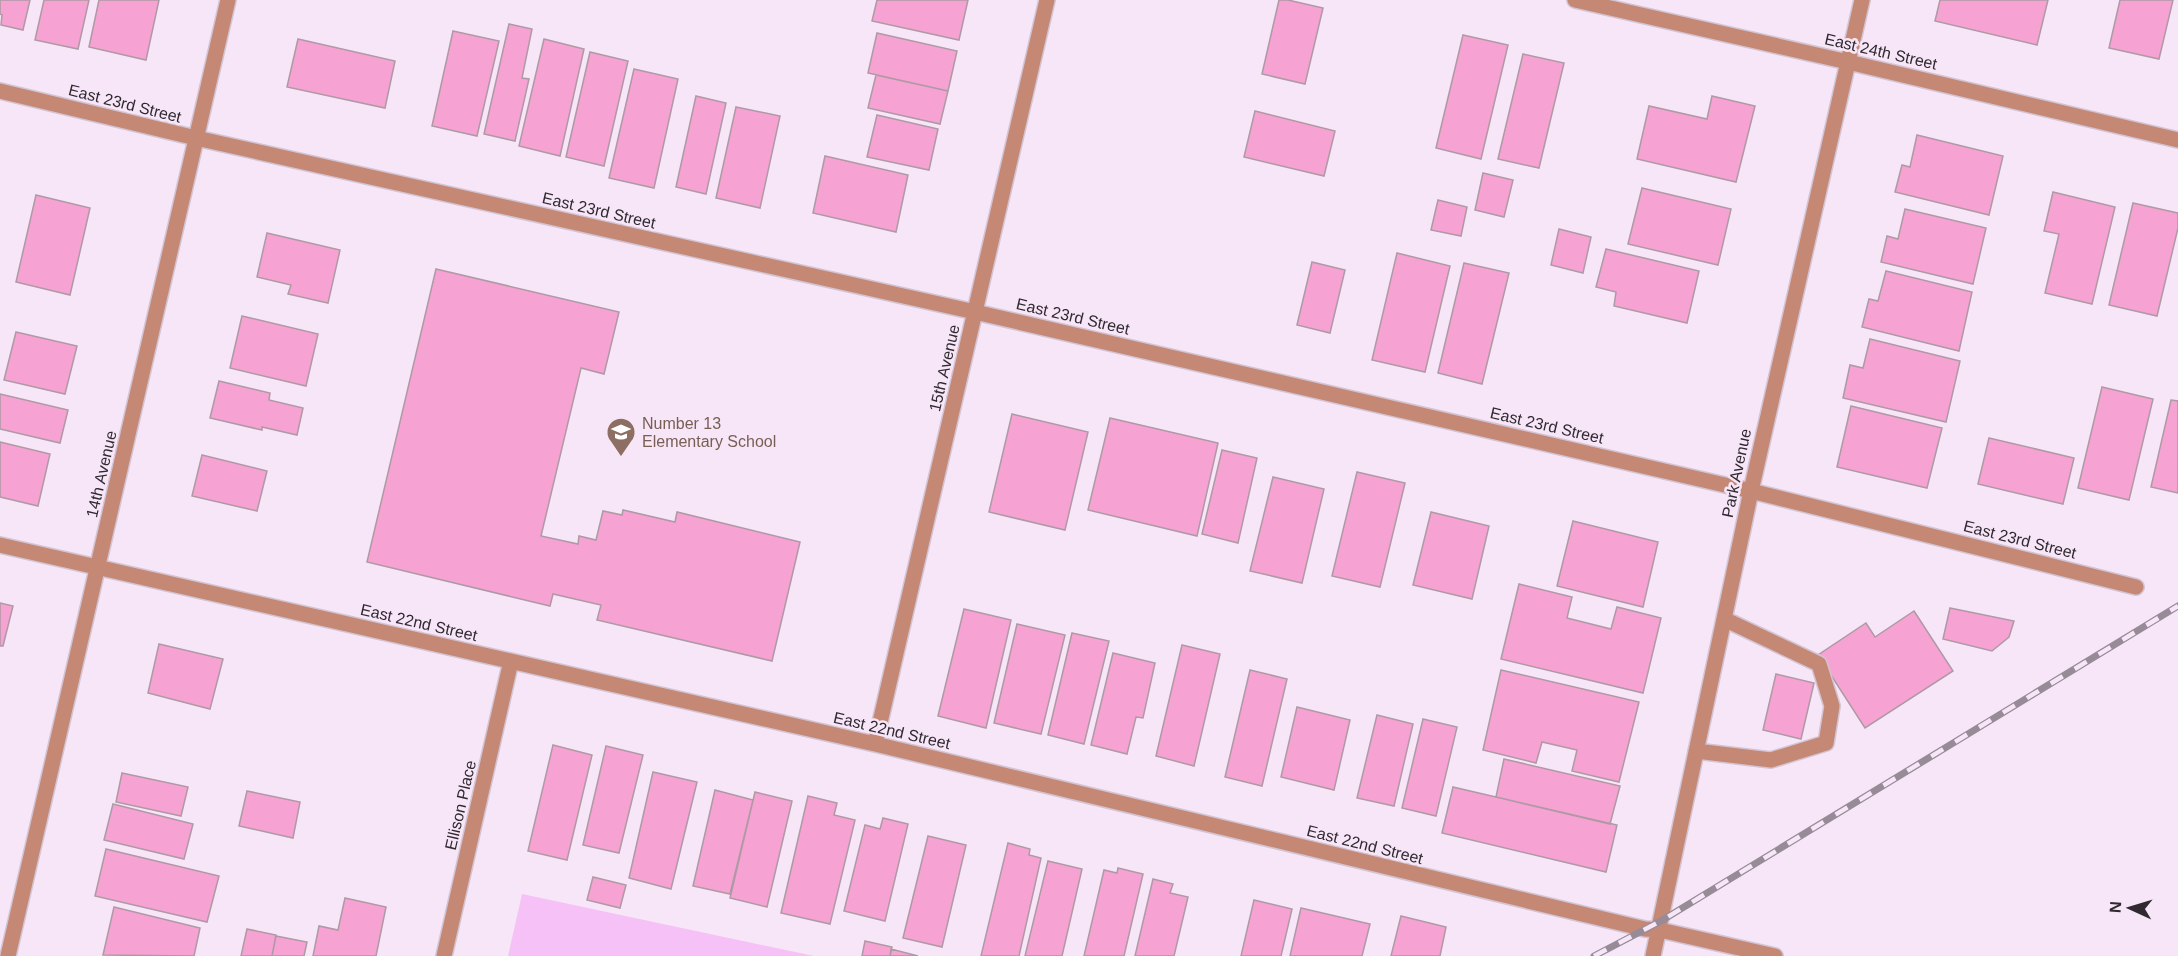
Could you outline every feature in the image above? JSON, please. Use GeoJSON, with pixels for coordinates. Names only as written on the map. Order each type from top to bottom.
{"type":"FeatureCollection","features":[{"type":"Feature","properties":{"kind":"street","name":"14th Avenue"},"geometry":{"type":"LineString","coordinates":[[8,956],[228,0]]}},
{"type":"Feature","properties":{"kind":"street","name":"15th Avenue"},"geometry":{"type":"LineString","coordinates":[[875,744],[1047,0]]}},
{"type":"Feature","properties":{"kind":"street","name":"East 24th Street"},"geometry":{"type":"LineString","coordinates":[[1575,0],[2178,140]]}},
{"type":"Feature","properties":{"kind":"street","name":"Park Avenue"},"geometry":{"type":"LineString","coordinates":[[1653,956],[1751,491],[1862,0]]}},
{"type":"Feature","properties":{"kind":"street","name":"East 23rd Street"},"geometry":{"type":"LineString","coordinates":[[0,91],[196,138],[975,312],[1751,491],[2136,587]]}},
{"type":"Feature","properties":{"kind":"street","name":"East 22nd Street"},"geometry":{"type":"LineString","coordinates":[[0,545],[875,744],[1633,927],[1660,930],[1775,956]]}},
{"type":"Feature","properties":{"kind":"street"},"geometry":{"type":"LineString","coordinates":[[1696,751],[1771,760],[1826,743],[1832,706],[1819,664],[1724,619]]}},
{"type":"Feature","properties":{"kind":"street","name":"Ellison Place"},"geometry":{"type":"LineString","coordinates":[[444,956],[511,662]]}},
{"type":"Feature","properties":{"kind":"shaded area"},"geometry":{"type":"Polygon","coordinates":[[[522,894],[814,956],[508,956],[522,894]]]}},
{"type":"Feature","properties":{"kind":"building"},"geometry":{"type":"Polygon","coordinates":[[[0,0],[30,0],[23,30],[1,25],[0,0]]]}},
{"type":"Feature","properties":{"kind":"building"},"geometry":{"type":"Polygon","coordinates":[[[44,0],[89,0],[78,49],[35,40],[44,0]]]}},
{"type":"Feature","properties":{"kind":"building"},"geometry":{"type":"Polygon","coordinates":[[[99,0],[159,0],[146,60],[89,47],[99,0]]]}},
{"type":"Feature","properties":{"kind":"building"},"geometry":{"type":"Polygon","coordinates":[[[877,0],[968,0],[959,40],[872,21],[877,0]]]}},
{"type":"Feature","properties":{"kind":"building"},"geometry":{"type":"Polygon","coordinates":[[[1279,0],[1323,8],[1305,84],[1262,74],[1279,0]]]}},
{"type":"Feature","properties":{"kind":"building"},"geometry":{"type":"Polygon","coordinates":[[[1940,0],[2048,0],[2037,45],[1935,21],[1940,0]]]}},
{"type":"Feature","properties":{"kind":"building"},"geometry":{"type":"Polygon","coordinates":[[[2120,0],[2173,0],[2159,59],[2109,48],[2120,0]]]}},
{"type":"Feature","properties":{"kind":"building"},"geometry":{"type":"Polygon","coordinates":[[[509,24],[532,29],[522,78],[529,79],[515,141],[484,134],[509,24]]]}},
{"type":"Feature","properties":{"kind":"building"},"geometry":{"type":"Polygon","coordinates":[[[453,31],[499,41],[477,136],[432,126],[453,31]]]}},
{"type":"Feature","properties":{"kind":"building"},"geometry":{"type":"Polygon","coordinates":[[[877,33],[957,51],[948,91],[868,73],[877,33]]]}},
{"type":"Feature","properties":{"kind":"building"},"geometry":{"type":"Polygon","coordinates":[[[1463,35],[1508,45],[1481,159],[1436,148],[1463,35]]]}},
{"type":"Feature","properties":{"kind":"building"},"geometry":{"type":"Polygon","coordinates":[[[298,39],[395,61],[385,108],[287,87],[298,39]]]}},
{"type":"Feature","properties":{"kind":"building"},"geometry":{"type":"Polygon","coordinates":[[[544,39],[584,49],[560,156],[519,146],[544,39]]]}},
{"type":"Feature","properties":{"kind":"building"},"geometry":{"type":"Polygon","coordinates":[[[590,52],[628,61],[604,166],[566,157],[590,52]]]}},
{"type":"Feature","properties":{"kind":"building"},"geometry":{"type":"Polygon","coordinates":[[[1523,54],[1564,63],[1539,168],[1498,159],[1523,54]]]}},
{"type":"Feature","properties":{"kind":"building"},"geometry":{"type":"Polygon","coordinates":[[[634,69],[678,79],[654,188],[609,178],[634,69]]]}},
{"type":"Feature","properties":{"kind":"building"},"geometry":{"type":"Polygon","coordinates":[[[876,75],[948,91],[940,124],[868,108],[876,75]]]}},
{"type":"Feature","properties":{"kind":"building"},"geometry":{"type":"Polygon","coordinates":[[[696,96],[726,103],[706,194],[676,187],[696,96]]]}},
{"type":"Feature","properties":{"kind":"building"},"geometry":{"type":"Polygon","coordinates":[[[1712,96],[1755,106],[1736,182],[1637,159],[1649,106],[1707,119],[1712,96]]]}},
{"type":"Feature","properties":{"kind":"building"},"geometry":{"type":"Polygon","coordinates":[[[736,107],[780,116],[760,208],[716,198],[736,107]]]}},
{"type":"Feature","properties":{"kind":"building"},"geometry":{"type":"Polygon","coordinates":[[[1255,111],[1335,131],[1324,176],[1244,157],[1255,111]]]}},
{"type":"Feature","properties":{"kind":"building"},"geometry":{"type":"Polygon","coordinates":[[[877,115],[938,129],[929,170],[867,157],[877,115]]]}},
{"type":"Feature","properties":{"kind":"building"},"geometry":{"type":"Polygon","coordinates":[[[1917,135],[2003,156],[1989,215],[1895,192],[1902,165],[1910,167],[1917,135]]]}},
{"type":"Feature","properties":{"kind":"building"},"geometry":{"type":"Polygon","coordinates":[[[825,156],[908,175],[896,232],[813,213],[825,156]]]}},
{"type":"Feature","properties":{"kind":"building"},"geometry":{"type":"Polygon","coordinates":[[[1483,173],[1513,180],[1504,217],[1475,210],[1483,173]]]}},
{"type":"Feature","properties":{"kind":"building"},"geometry":{"type":"Polygon","coordinates":[[[1642,188],[1731,209],[1718,265],[1628,244],[1642,188]]]}},
{"type":"Feature","properties":{"kind":"building"},"geometry":{"type":"Polygon","coordinates":[[[2053,192],[2115,207],[2092,304],[2045,293],[2059,234],[2044,231],[2053,192]]]}},
{"type":"Feature","properties":{"kind":"building"},"geometry":{"type":"Polygon","coordinates":[[[36,195],[90,208],[70,295],[16,282],[36,195]]]}},
{"type":"Feature","properties":{"kind":"building"},"geometry":{"type":"Polygon","coordinates":[[[1438,200],[1467,207],[1461,236],[1431,230],[1438,200]]]}},
{"type":"Feature","properties":{"kind":"building"},"geometry":{"type":"Polygon","coordinates":[[[2133,203],[2178,213],[2178,228],[2157,316],[2109,305],[2133,203]]]}},
{"type":"Feature","properties":{"kind":"building"},"geometry":{"type":"Polygon","coordinates":[[[1905,209],[1986,228],[1973,284],[1881,262],[1887,236],[1898,239],[1905,209]]]}},
{"type":"Feature","properties":{"kind":"building"},"geometry":{"type":"Polygon","coordinates":[[[1559,229],[1591,237],[1583,273],[1551,265],[1559,229]]]}},
{"type":"Feature","properties":{"kind":"building"},"geometry":{"type":"Polygon","coordinates":[[[267,233],[340,250],[328,303],[288,294],[291,285],[257,277],[267,233]]]}},
{"type":"Feature","properties":{"kind":"building"},"geometry":{"type":"Polygon","coordinates":[[[1606,249],[1699,271],[1687,323],[1614,306],[1616,292],[1596,287],[1606,249]]]}},
{"type":"Feature","properties":{"kind":"building"},"geometry":{"type":"Polygon","coordinates":[[[1397,253],[1450,266],[1425,372],[1372,360],[1397,253]]]}},
{"type":"Feature","properties":{"kind":"building"},"geometry":{"type":"Polygon","coordinates":[[[1312,262],[1345,270],[1330,333],[1297,325],[1312,262]]]}},
{"type":"Feature","properties":{"kind":"building"},"geometry":{"type":"Polygon","coordinates":[[[1464,263],[1509,273],[1482,384],[1438,373],[1464,263]]]}},
{"type":"Feature","properties":{"kind":"building"},"geometry":{"type":"Polygon","coordinates":[[[436,269],[619,312],[604,374],[581,368],[541,536],[578,544],[579,536],[596,540],[603,511],[622,515],[623,510],[675,522],[677,512],[800,542],[772,661],[597,620],[601,605],[553,594],[550,606],[367,562],[436,269]]]}},
{"type":"Feature","properties":{"kind":"building"},"geometry":{"type":"Polygon","coordinates":[[[1886,271],[1972,292],[1959,351],[1862,327],[1869,299],[1878,301],[1886,271]]]}},
{"type":"Feature","properties":{"kind":"building"},"geometry":{"type":"Polygon","coordinates":[[[242,316],[318,334],[306,386],[230,368],[242,316]]]}},
{"type":"Feature","properties":{"kind":"building"},"geometry":{"type":"Polygon","coordinates":[[[16,332],[77,346],[65,394],[4,380],[16,332]]]}},
{"type":"Feature","properties":{"kind":"building"},"geometry":{"type":"Polygon","coordinates":[[[1870,339],[1960,361],[1946,422],[1843,398],[1850,365],[1863,368],[1870,339]]]}},
{"type":"Feature","properties":{"kind":"building"},"geometry":{"type":"Polygon","coordinates":[[[219,381],[270,393],[269,400],[303,408],[297,435],[262,427],[262,430],[210,418],[219,381]]]}},
{"type":"Feature","properties":{"kind":"building"},"geometry":{"type":"Polygon","coordinates":[[[2102,387],[2153,399],[2129,500],[2078,488],[2102,387]]]}},
{"type":"Feature","properties":{"kind":"building"},"geometry":{"type":"Polygon","coordinates":[[[0,394],[68,410],[60,443],[0,429],[0,394]]]}},
{"type":"Feature","properties":{"kind":"building"},"geometry":{"type":"Polygon","coordinates":[[[2171,400],[2178,401],[2178,493],[2151,487],[2171,400]]]}},
{"type":"Feature","properties":{"kind":"building"},"geometry":{"type":"Polygon","coordinates":[[[1851,406],[1942,428],[1927,488],[1837,467],[1851,406]]]}},
{"type":"Feature","properties":{"kind":"building"},"geometry":{"type":"Polygon","coordinates":[[[1012,414],[1088,432],[1065,530],[989,512],[1012,414]]]}},
{"type":"Feature","properties":{"kind":"building"},"geometry":{"type":"Polygon","coordinates":[[[1110,418],[1218,443],[1197,536],[1088,510],[1110,418]]]}},
{"type":"Feature","properties":{"kind":"building"},"geometry":{"type":"Polygon","coordinates":[[[1989,438],[2074,458],[2063,504],[1978,484],[1989,438]]]}},
{"type":"Feature","properties":{"kind":"building"},"geometry":{"type":"Polygon","coordinates":[[[0,442],[50,454],[38,506],[0,497],[0,442]]]}},
{"type":"Feature","properties":{"kind":"building"},"geometry":{"type":"Polygon","coordinates":[[[1222,450],[1257,458],[1238,543],[1202,534],[1222,450]]]}},
{"type":"Feature","properties":{"kind":"building"},"geometry":{"type":"Polygon","coordinates":[[[202,455],[267,471],[257,511],[192,496],[202,455]]]}},
{"type":"Feature","properties":{"kind":"building"},"geometry":{"type":"Polygon","coordinates":[[[1357,472],[1405,483],[1380,587],[1332,576],[1357,472]]]}},
{"type":"Feature","properties":{"kind":"building"},"geometry":{"type":"Polygon","coordinates":[[[1273,477],[1324,489],[1302,583],[1250,571],[1273,477]]]}},
{"type":"Feature","properties":{"kind":"building"},"geometry":{"type":"Polygon","coordinates":[[[1431,512],[1489,526],[1472,599],[1413,585],[1431,512]]]}},
{"type":"Feature","properties":{"kind":"building"},"geometry":{"type":"Polygon","coordinates":[[[1573,521],[1658,542],[1643,607],[1557,586],[1573,521]]]}},
{"type":"Feature","properties":{"kind":"building"},"geometry":{"type":"Polygon","coordinates":[[[1519,584],[1572,597],[1567,618],[1611,629],[1617,607],[1661,618],[1643,693],[1501,659],[1519,584]]]}},
{"type":"Feature","properties":{"kind":"building"},"geometry":{"type":"Polygon","coordinates":[[[0,603],[13,606],[3,646],[0,646],[0,603]]]}},
{"type":"Feature","properties":{"kind":"building"},"geometry":{"type":"Polygon","coordinates":[[[1950,608],[2014,621],[2009,637],[1992,651],[1943,639],[1950,608]]]}},
{"type":"Feature","properties":{"kind":"building"},"geometry":{"type":"Polygon","coordinates":[[[964,609],[1011,620],[986,728],[938,716],[964,609]]]}},
{"type":"Feature","properties":{"kind":"building"},"geometry":{"type":"Polygon","coordinates":[[[1914,611],[1953,671],[1865,728],[1818,655],[1866,623],[1875,637],[1914,611]]]}},
{"type":"Feature","properties":{"kind":"building"},"geometry":{"type":"Polygon","coordinates":[[[1017,624],[1065,635],[1041,734],[994,723],[1017,624]]]}},
{"type":"Feature","properties":{"kind":"building"},"geometry":{"type":"Polygon","coordinates":[[[1072,633],[1109,641],[1084,744],[1048,735],[1072,633]]]}},
{"type":"Feature","properties":{"kind":"building"},"geometry":{"type":"Polygon","coordinates":[[[159,644],[223,659],[210,709],[148,693],[159,644]]]}},
{"type":"Feature","properties":{"kind":"building"},"geometry":{"type":"Polygon","coordinates":[[[1182,645],[1220,654],[1194,766],[1156,756],[1182,645]]]}},
{"type":"Feature","properties":{"kind":"building"},"geometry":{"type":"Polygon","coordinates":[[[1113,653],[1155,663],[1143,718],[1136,717],[1127,754],[1091,745],[1113,653]]]}},
{"type":"Feature","properties":{"kind":"building"},"geometry":{"type":"Polygon","coordinates":[[[1250,670],[1287,679],[1262,786],[1225,777],[1250,670]]]}},
{"type":"Feature","properties":{"kind":"building"},"geometry":{"type":"Polygon","coordinates":[[[1501,670],[1639,702],[1619,782],[1572,771],[1577,750],[1542,742],[1536,763],[1483,750],[1501,670]]]}},
{"type":"Feature","properties":{"kind":"building"},"geometry":{"type":"Polygon","coordinates":[[[1776,674],[1814,683],[1801,739],[1763,730],[1776,674]]]}},
{"type":"Feature","properties":{"kind":"building"},"geometry":{"type":"Polygon","coordinates":[[[1297,707],[1350,720],[1334,790],[1281,777],[1297,707]]]}},
{"type":"Feature","properties":{"kind":"building"},"geometry":{"type":"Polygon","coordinates":[[[1377,715],[1413,724],[1394,806],[1357,798],[1377,715]]]}},
{"type":"Feature","properties":{"kind":"building"},"geometry":{"type":"Polygon","coordinates":[[[1423,719],[1457,727],[1436,816],[1402,808],[1423,719]]]}},
{"type":"Feature","properties":{"kind":"building"},"geometry":{"type":"Polygon","coordinates":[[[553,745],[592,755],[567,860],[528,851],[553,745]]]}},
{"type":"Feature","properties":{"kind":"building"},"geometry":{"type":"Polygon","coordinates":[[[606,746],[643,755],[619,853],[583,845],[606,746]]]}},
{"type":"Feature","properties":{"kind":"building"},"geometry":{"type":"Polygon","coordinates":[[[1504,759],[1620,786],[1610,824],[1496,797],[1504,759]]]}},
{"type":"Feature","properties":{"kind":"building"},"geometry":{"type":"Polygon","coordinates":[[[653,772],[697,782],[671,889],[629,878],[653,772]]]}},
{"type":"Feature","properties":{"kind":"building"},"geometry":{"type":"Polygon","coordinates":[[[122,773],[188,787],[181,816],[116,802],[122,773]]]}},
{"type":"Feature","properties":{"kind":"building"},"geometry":{"type":"Polygon","coordinates":[[[1453,787],[1617,825],[1606,872],[1442,833],[1453,787]]]}},
{"type":"Feature","properties":{"kind":"building"},"geometry":{"type":"Polygon","coordinates":[[[715,790],[753,800],[730,894],[693,886],[715,790]]]}},
{"type":"Feature","properties":{"kind":"building"},"geometry":{"type":"Polygon","coordinates":[[[247,791],[300,802],[293,838],[239,826],[247,791]]]}},
{"type":"Feature","properties":{"kind":"building"},"geometry":{"type":"Polygon","coordinates":[[[755,792],[792,801],[767,907],[730,898],[755,792]]]}},
{"type":"Feature","properties":{"kind":"building"},"geometry":{"type":"Polygon","coordinates":[[[808,796],[837,803],[834,815],[855,820],[830,924],[781,913],[808,796]]]}},
{"type":"Feature","properties":{"kind":"building"},"geometry":{"type":"Polygon","coordinates":[[[113,804],[193,824],[184,859],[104,840],[113,804]]]}},
{"type":"Feature","properties":{"kind":"building"},"geometry":{"type":"Polygon","coordinates":[[[883,818],[908,824],[885,921],[844,911],[865,825],[880,829],[883,818]]]}},
{"type":"Feature","properties":{"kind":"building"},"geometry":{"type":"Polygon","coordinates":[[[928,836],[966,845],[942,947],[903,938],[928,836]]]}},
{"type":"Feature","properties":{"kind":"building"},"geometry":{"type":"Polygon","coordinates":[[[1008,843],[1030,849],[1029,855],[1041,858],[1019,956],[981,956],[1008,843]]]}},
{"type":"Feature","properties":{"kind":"building"},"geometry":{"type":"Polygon","coordinates":[[[106,849],[219,876],[207,922],[95,896],[106,849]]]}},
{"type":"Feature","properties":{"kind":"building"},"geometry":{"type":"Polygon","coordinates":[[[1048,861],[1082,869],[1062,956],[1025,956],[1048,861]]]}},
{"type":"Feature","properties":{"kind":"building"},"geometry":{"type":"Polygon","coordinates":[[[1118,868],[1143,874],[1124,956],[1084,956],[1104,870],[1117,873],[1118,868]]]}},
{"type":"Feature","properties":{"kind":"building"},"geometry":{"type":"Polygon","coordinates":[[[593,877],[626,885],[620,908],[587,900],[593,877]]]}},
{"type":"Feature","properties":{"kind":"building"},"geometry":{"type":"Polygon","coordinates":[[[1153,879],[1173,884],[1170,893],[1188,897],[1174,956],[1135,956],[1153,879]]]}},
{"type":"Feature","properties":{"kind":"building"},"geometry":{"type":"Polygon","coordinates":[[[345,898],[386,907],[376,956],[313,956],[319,926],[338,930],[345,898]]]}},
{"type":"Feature","properties":{"kind":"building"},"geometry":{"type":"Polygon","coordinates":[[[1254,900],[1292,909],[1281,956],[1241,956],[1254,900]]]}},
{"type":"Feature","properties":{"kind":"building"},"geometry":{"type":"Polygon","coordinates":[[[114,907],[200,928],[194,956],[103,955],[114,907]]]}},
{"type":"Feature","properties":{"kind":"building"},"geometry":{"type":"Polygon","coordinates":[[[1301,908],[1370,924],[1362,956],[1290,956],[1301,908]]]}},
{"type":"Feature","properties":{"kind":"building"},"geometry":{"type":"Polygon","coordinates":[[[1401,916],[1446,927],[1440,956],[1391,956],[1401,916]]]}},
{"type":"Feature","properties":{"kind":"building"},"geometry":{"type":"Polygon","coordinates":[[[247,929],[276,935],[272,956],[241,956],[247,929]]]}},
{"type":"Feature","properties":{"kind":"building"},"geometry":{"type":"Polygon","coordinates":[[[276,936],[307,942],[304,956],[272,956],[276,936]]]}},
{"type":"Feature","properties":{"kind":"building"},"geometry":{"type":"Polygon","coordinates":[[[865,941],[892,947],[890,956],[862,956],[865,941]]]}},
{"type":"Feature","properties":{"kind":"building"},"geometry":{"type":"Polygon","coordinates":[[[891,949],[918,956],[890,956],[891,949]]]}},
{"type":"Feature","properties":{"kind":"railway"},"geometry":{"type":"LineString","coordinates":[[1594,956],[1661,921],[2178,606]]}},
{"type":"Feature","properties":{"kind":"place","name":"Number 13 Elementary School"},"geometry":{"type":"Point","coordinates":[621,458]}}]}
